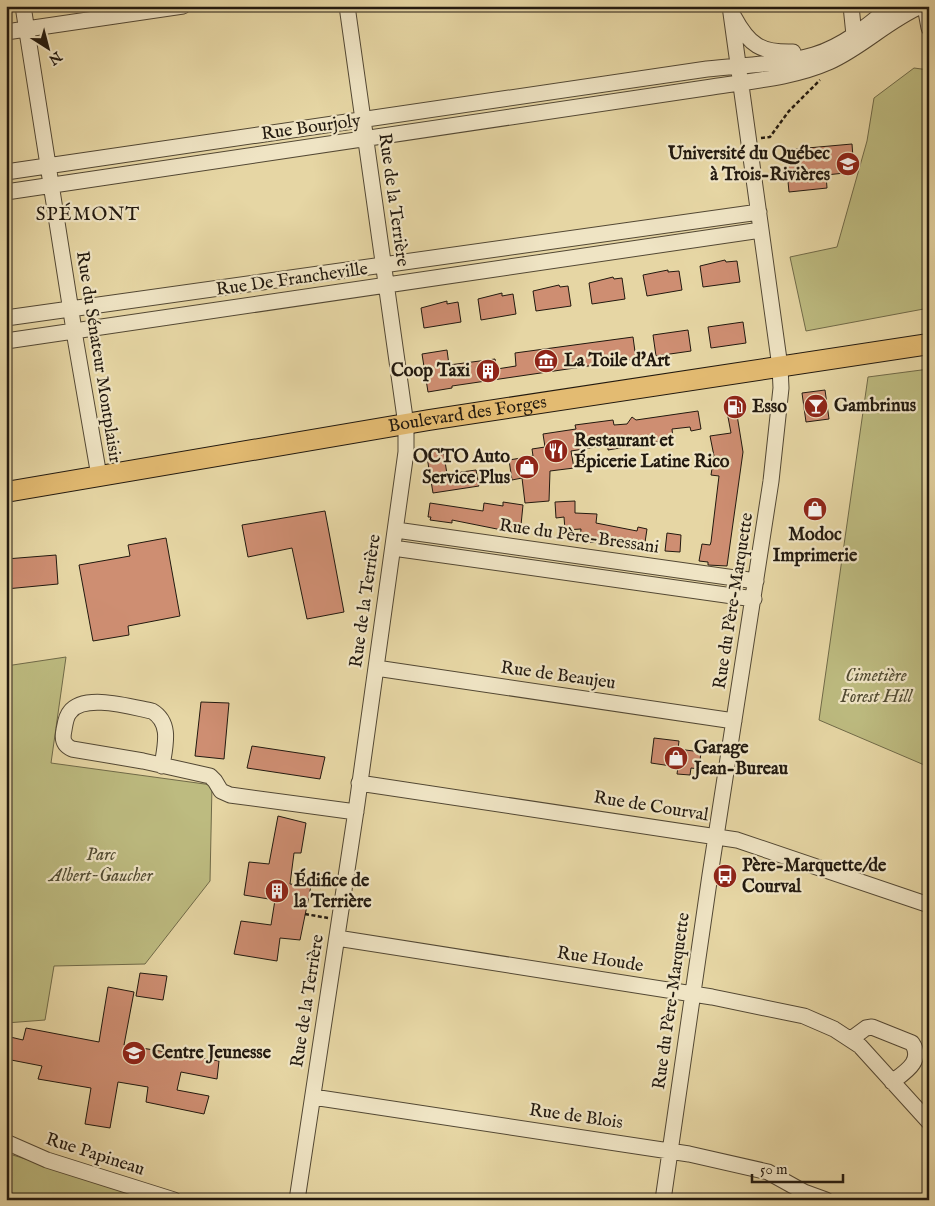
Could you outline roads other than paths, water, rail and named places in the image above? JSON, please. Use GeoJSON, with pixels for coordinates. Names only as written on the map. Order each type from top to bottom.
{"type":"FeatureCollection","features":[{"type":"Feature","properties":{"kind":"main road","name":"Boulevard des Forges"},"geometry":{"type":"LineString","coordinates":[[6,492],[406,425],[929,344]]}},
{"type":"Feature","properties":{"kind":"street","name":"Rue du Sénateur Montplaisir"},"geometry":{"type":"LineString","coordinates":[[23,6],[74,331],[99,476]]}},
{"type":"Feature","properties":{"kind":"street"},"geometry":{"type":"LineString","coordinates":[[6,32],[183,6]]}},
{"type":"Feature","properties":{"kind":"street","name":"Rue de la Terrière"},"geometry":{"type":"LineString","coordinates":[[297,1200],[356,812],[406,452],[406,425],[347,6]]}},
{"type":"Feature","properties":{"kind":"street"},"geometry":{"type":"LineString","coordinates":[[851,6],[854,35]]}},
{"type":"Feature","properties":{"kind":"street"},"geometry":{"type":"LineString","coordinates":[[824,58],[891,6]]}},
{"type":"Feature","properties":{"kind":"street"},"geometry":{"type":"LineString","coordinates":[[730,8],[747,38],[759,47],[824,58],[925,6],[929,28]]}},
{"type":"Feature","properties":{"kind":"street","name":"Rue du Père-Marquette"},"geometry":{"type":"LineString","coordinates":[[663,1200],[692,994],[754,599],[781,388],[780,367],[730,8]]}},
{"type":"Feature","properties":{"kind":"street","name":"Rue Bourjoly"},"geometry":{"type":"LineString","coordinates":[[6,172],[738,65],[801,58],[824,58]]}},
{"type":"Feature","properties":{"kind":"street","name":"Rue Bourjoly"},"geometry":{"type":"LineString","coordinates":[[6,192],[790,74],[824,58]]}},
{"type":"Feature","properties":{"kind":"street","name":"Rue De Francheville"},"geometry":{"type":"LineString","coordinates":[[6,318],[759,212]]}},
{"type":"Feature","properties":{"kind":"street","name":"Rue De Francheville"},"geometry":{"type":"LineString","coordinates":[[6,341],[761,230]]}},
{"type":"Feature","properties":{"kind":"street","name":"Rue du Père-Bressani"},"geometry":{"type":"LineString","coordinates":[[396,530],[756,581]]}},
{"type":"Feature","properties":{"kind":"street"},"geometry":{"type":"LineString","coordinates":[[393,548],[754,599]]}},
{"type":"Feature","properties":{"kind":"street","name":"Rue de Beaujeu"},"geometry":{"type":"LineString","coordinates":[[376,668],[734,721]]}},
{"type":"Feature","properties":{"kind":"street"},"geometry":{"type":"LineString","coordinates":[[162,766],[167,738],[166,728],[158,715],[152,711],[90,701],[78,705],[68,713],[62,736],[64,743],[72,750],[210,776],[215,780],[221,791],[230,795],[356,812]]}},
{"type":"Feature","properties":{"kind":"street","name":"Rue de Courval"},"geometry":{"type":"LineString","coordinates":[[360,782],[737,840],[929,906]]}},
{"type":"Feature","properties":{"kind":"street","name":"Rue Houde"},"geometry":{"type":"LineString","coordinates":[[337,938],[692,994],[804,1016],[851,1039],[864,1050],[929,1122]]}},
{"type":"Feature","properties":{"kind":"street"},"geometry":{"type":"LineString","coordinates":[[851,1039],[866,1028],[872,1027],[912,1044],[917,1053],[914,1063],[892,1082]]}},
{"type":"Feature","properties":{"kind":"street","name":"Rue de Blois"},"geometry":{"type":"LineString","coordinates":[[312,1097],[670,1151],[768,1172],[804,1192],[826,1200]]}},
{"type":"Feature","properties":{"kind":"street","name":"Rue Papineau"},"geometry":{"type":"LineString","coordinates":[[6,1142],[47,1160],[174,1200]]}},
{"type":"Feature","properties":{"kind":"place","name":"Université du Québec à Trois-Rivières"},"geometry":{"type":"Point","coordinates":[848,164]}},
{"type":"Feature","properties":{"kind":"place","name":"La Toile d'Art"},"geometry":{"type":"Point","coordinates":[546,361]}},
{"type":"Feature","properties":{"kind":"place","name":"Coop Taxi"},"geometry":{"type":"Point","coordinates":[488,371]}},
{"type":"Feature","properties":{"kind":"place","name":"Gambrinus"},"geometry":{"type":"Point","coordinates":[816,406]}},
{"type":"Feature","properties":{"kind":"place","name":"Esso"},"geometry":{"type":"Point","coordinates":[735,407]}},
{"type":"Feature","properties":{"kind":"place","name":"Restaurant et Épicerie Latine Rico"},"geometry":{"type":"Point","coordinates":[556,451]}},
{"type":"Feature","properties":{"kind":"place","name":"OCTO Auto Service Plus"},"geometry":{"type":"Point","coordinates":[527,467]}},
{"type":"Feature","properties":{"kind":"place","name":"Modoc Imprimerie"},"geometry":{"type":"Point","coordinates":[815,509]}},
{"type":"Feature","properties":{"kind":"place","name":"Garage Jean-Bureau"},"geometry":{"type":"Point","coordinates":[676,758]}},
{"type":"Feature","properties":{"kind":"place","name":"Père-Marquette/de Courval"},"geometry":{"type":"Point","coordinates":[725,876]}},
{"type":"Feature","properties":{"kind":"place","name":"Édifice de la Terrière"},"geometry":{"type":"Point","coordinates":[277,891]}},
{"type":"Feature","properties":{"kind":"place","name":"Centre Jeunesse"},"geometry":{"type":"Point","coordinates":[134,1053]}},
{"type":"Feature","properties":{"kind":"district","name":"SPÉMONT"},"geometry":{"type":"Point","coordinates":[88,215]}},
{"type":"Feature","properties":{"kind":"park label","name":"Cimetière Forest Hill"},"geometry":{"type":"Point","coordinates":[876,686]}},
{"type":"Feature","properties":{"kind":"park label","name":"Parc Albert-Gaucher"},"geometry":{"type":"Point","coordinates":[101,865]}}]}
